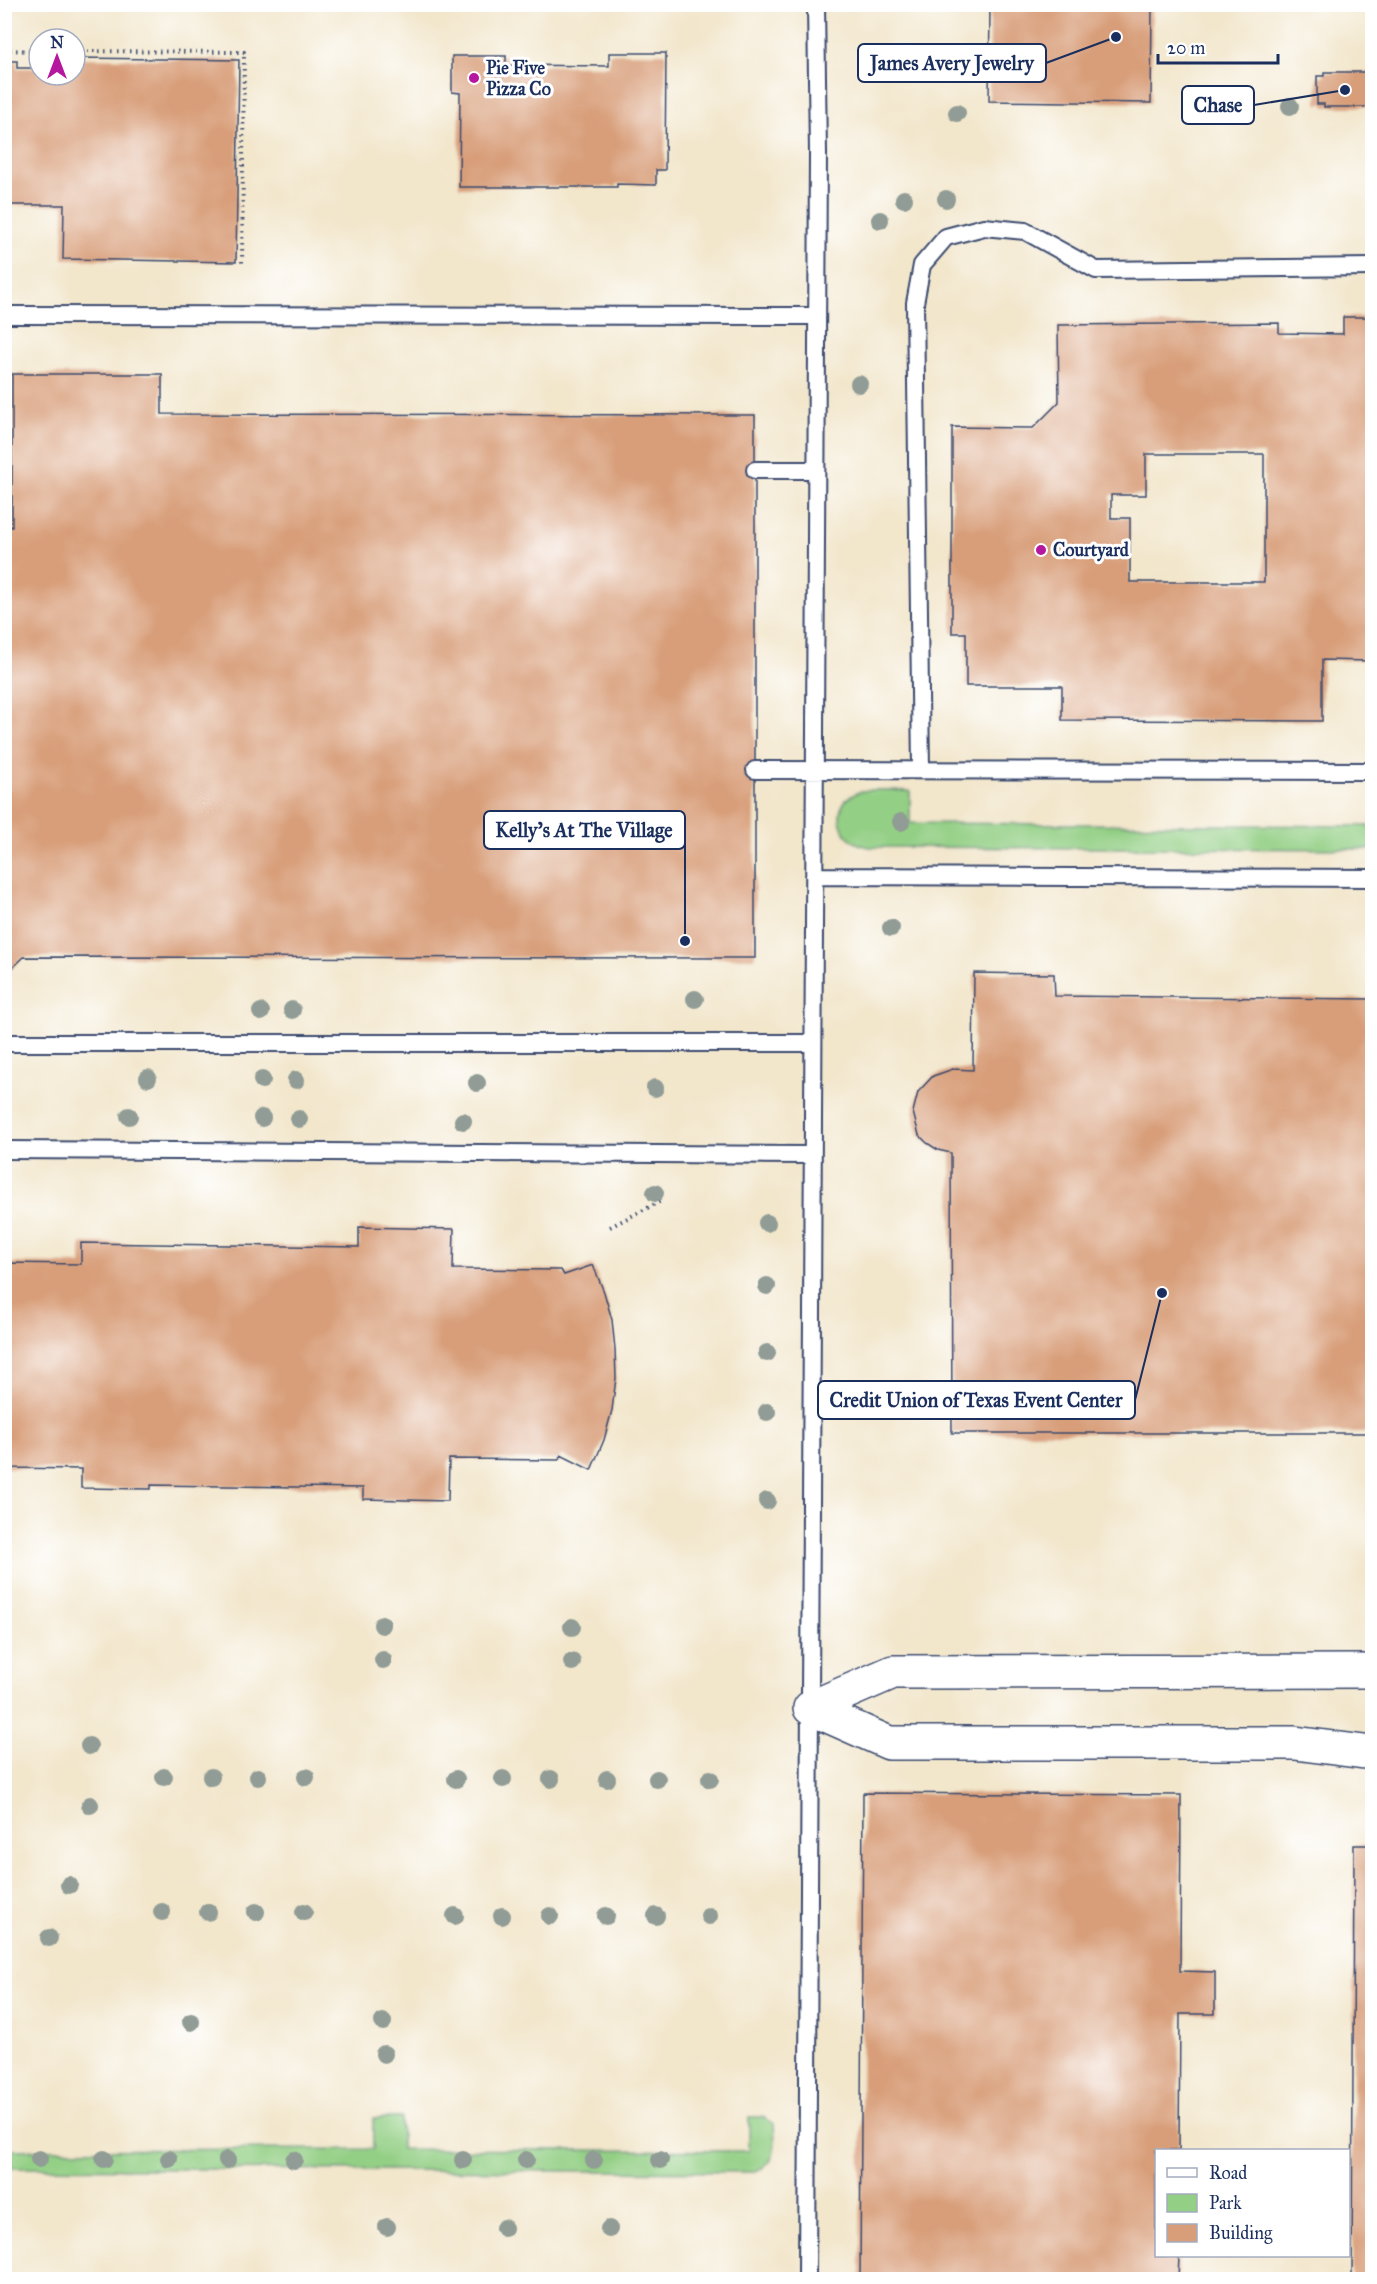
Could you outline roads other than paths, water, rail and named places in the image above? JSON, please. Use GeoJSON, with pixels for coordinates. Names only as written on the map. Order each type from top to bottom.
{"type":"FeatureCollection","features":[{"type":"Feature","properties":{"kind":"street"},"geometry":{"type":"LineString","coordinates":[[810,1708],[892,1672],[1372,1671]]}},
{"type":"Feature","properties":{"kind":"street"},"geometry":{"type":"LineString","coordinates":[[810,1708],[889,1743],[1295,1743],[1372,1753]]}},
{"type":"Feature","properties":{"kind":"lane"},"geometry":{"type":"LineString","coordinates":[[807,2280],[816,470],[816,4]]}},
{"type":"Feature","properties":{"kind":"lane"},"geometry":{"type":"LineString","coordinates":[[921,769],[915,303],[922,265],[946,237],[984,227],[1025,231],[1096,270],[1372,267]]}},
{"type":"Feature","properties":{"kind":"lane"},"geometry":{"type":"LineString","coordinates":[[4,315],[816,316]]}},
{"type":"Feature","properties":{"kind":"lane"},"geometry":{"type":"LineString","coordinates":[[755,470],[816,470]]}},
{"type":"Feature","properties":{"kind":"lane"},"geometry":{"type":"LineString","coordinates":[[755,770],[814,768],[1372,771]]}},
{"type":"Feature","properties":{"kind":"lane"},"geometry":{"type":"LineString","coordinates":[[814,876],[1372,878]]}},
{"type":"Feature","properties":{"kind":"lane"},"geometry":{"type":"LineString","coordinates":[[4,1043],[813,1043]]}},
{"type":"Feature","properties":{"kind":"lane"},"geometry":{"type":"LineString","coordinates":[[4,1149],[813,1155]]}},
{"type":"Feature","properties":{"kind":"place","name":"James Avery Jewelry"},"geometry":{"type":"Point","coordinates":[1116,37]}},
{"type":"Feature","properties":{"kind":"place","name":"Pie Five Pizza Co"},"geometry":{"type":"Point","coordinates":[474,78]}},
{"type":"Feature","properties":{"kind":"place","name":"Chase"},"geometry":{"type":"Point","coordinates":[1345,90]}},
{"type":"Feature","properties":{"kind":"place","name":"Courtyard"},"geometry":{"type":"Point","coordinates":[1041,550]}},
{"type":"Feature","properties":{"kind":"place","name":"Kelly's At The Village"},"geometry":{"type":"Point","coordinates":[685,941]}},
{"type":"Feature","properties":{"kind":"place","name":"Credit Union of Texas Event Center"},"geometry":{"type":"Point","coordinates":[1162,1293]}}]}
